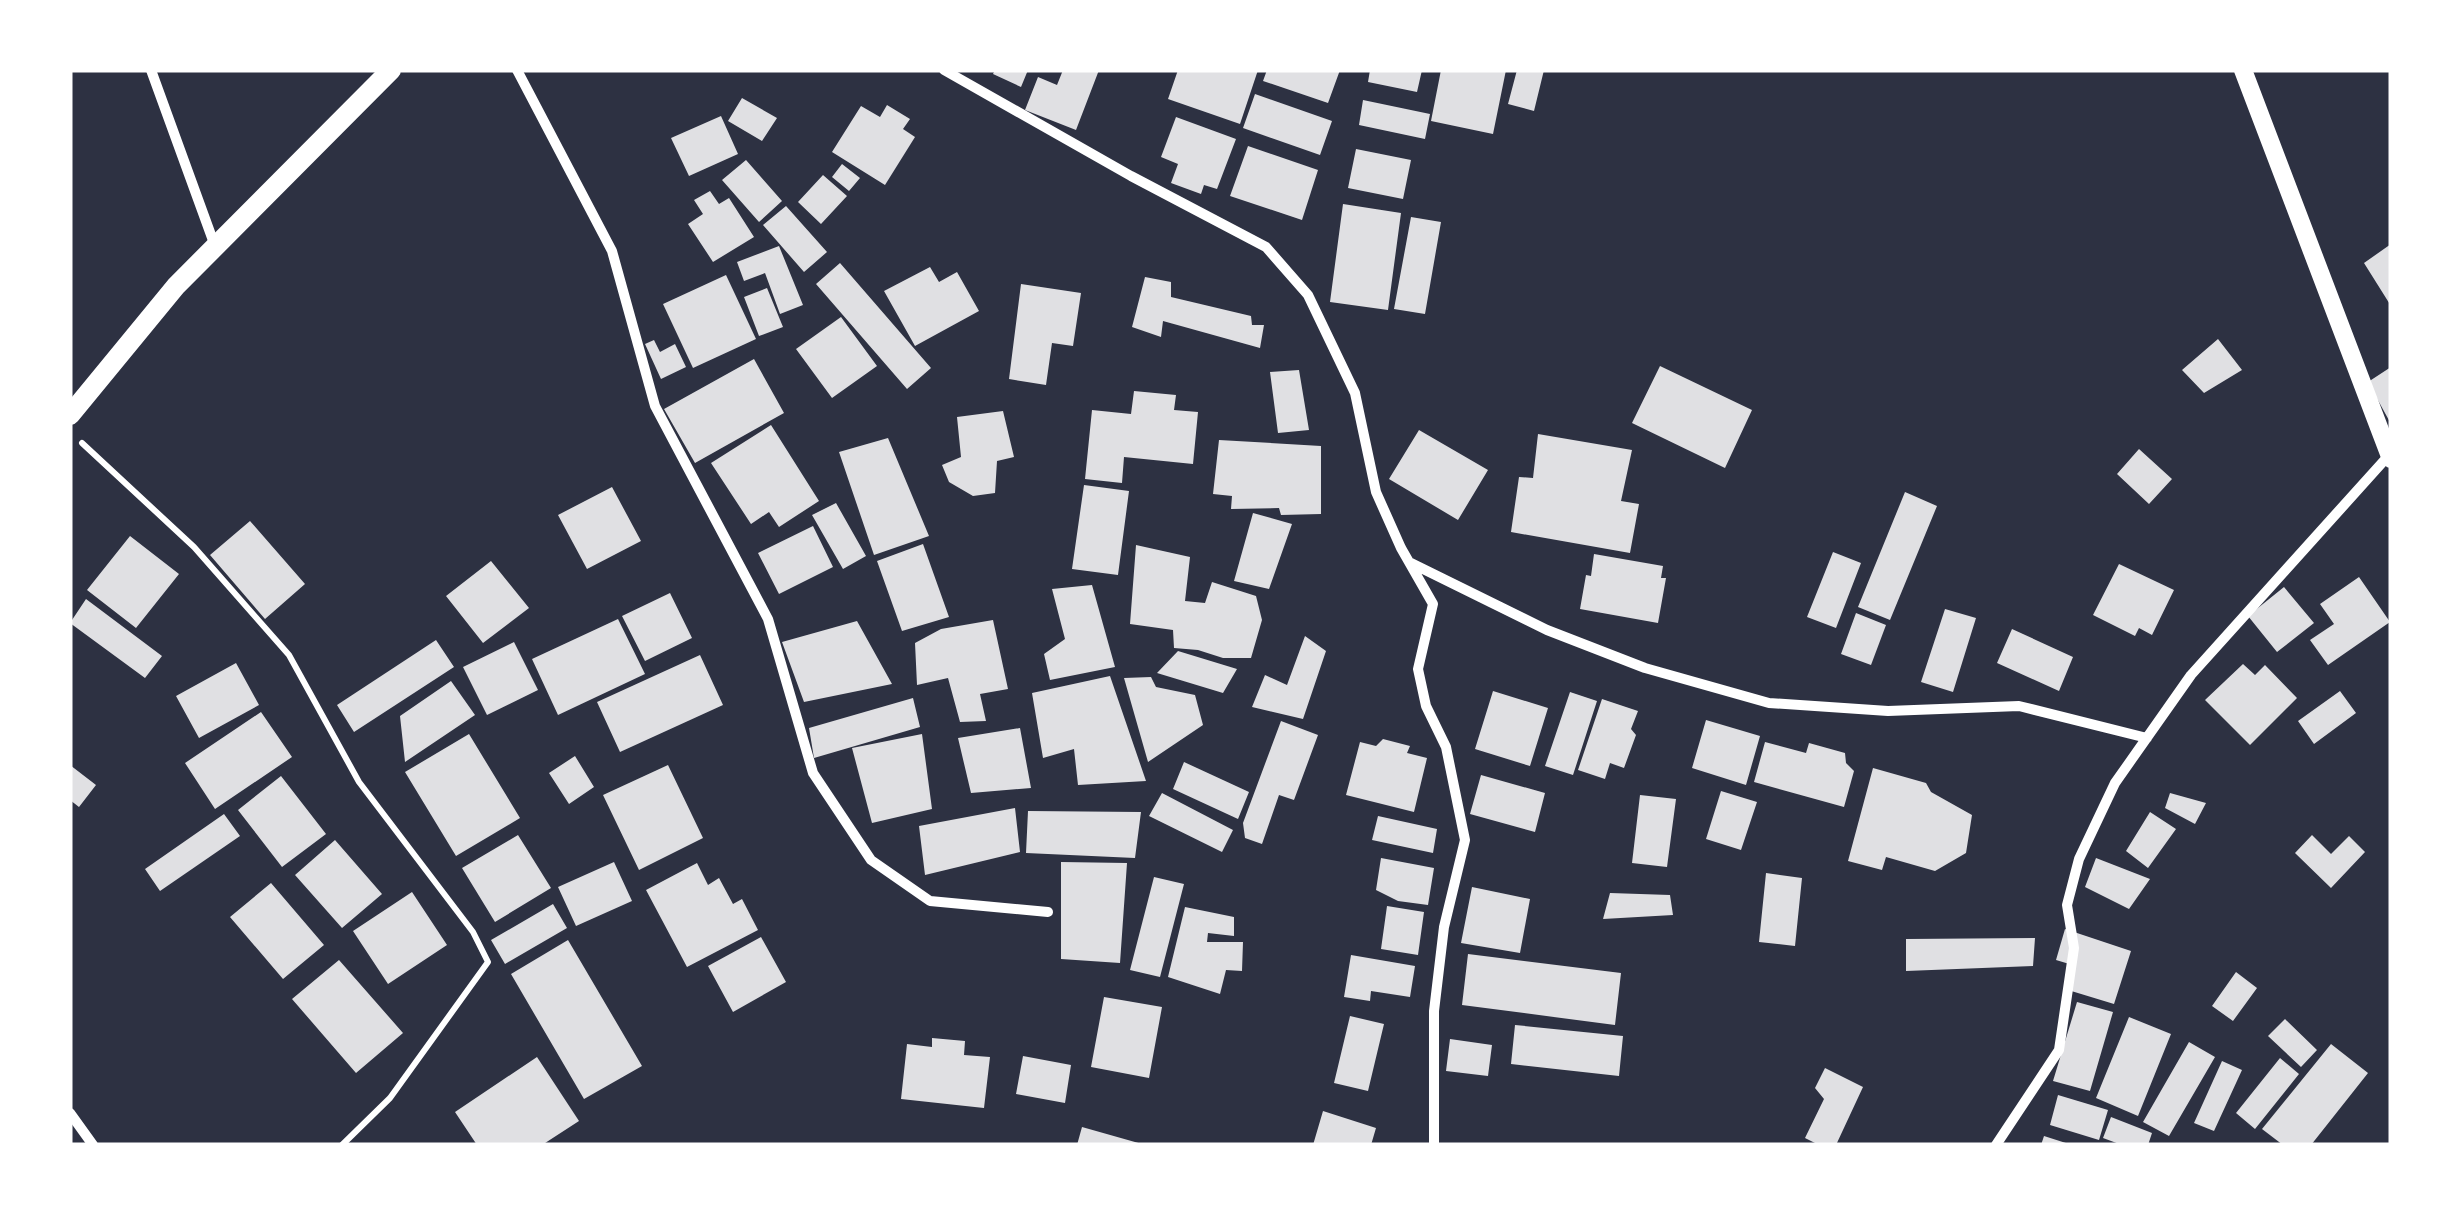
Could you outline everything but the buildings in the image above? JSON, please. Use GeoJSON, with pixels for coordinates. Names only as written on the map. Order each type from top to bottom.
{"type":"FeatureCollection","features":[{"type":"Feature","properties":{"kind":"main road"},"geometry":{"type":"LineString","coordinates":[[70,414],[176,286],[392,70]]}},
{"type":"Feature","properties":{"kind":"street"},"geometry":{"type":"LineString","coordinates":[[150,70],[215,247]]}},
{"type":"Feature","properties":{"kind":"street"},"geometry":{"type":"LineString","coordinates":[[517,70],[612,251],[655,406],[768,619],[812,773],[871,860],[930,901],[1048,912]]}},
{"type":"Feature","properties":{"kind":"street"},"geometry":{"type":"LineString","coordinates":[[944,70],[1266,247],[1308,295],[1355,393],[1376,492],[1433,604],[1418,669],[1426,706],[1446,746],[1465,840],[1444,928],[1434,1011],[1434,1145]]}},
{"type":"Feature","properties":{"kind":"street"},"geometry":{"type":"LineString","coordinates":[[1996,1145],[2059,1050],[2074,948],[2067,905],[2079,859],[2115,783],[2191,675],[2390,456],[2243,70]]}},
{"type":"Feature","properties":{"kind":"street"},"geometry":{"type":"LineString","coordinates":[[1410,563],[1563,636],[1645,668],[1769,704],[1888,711],[2019,706],[2148,738]]}},
{"type":"Feature","properties":{"kind":"street"},"geometry":{"type":"LineString","coordinates":[[70,1113],[93,1145]]}},
{"type":"Feature","properties":{"kind":"path"},"geometry":{"type":"LineString","coordinates":[[70,432],[194,546],[290,655],[359,782],[473,932],[488,962],[390,1098],[342,1145]]}}]}
